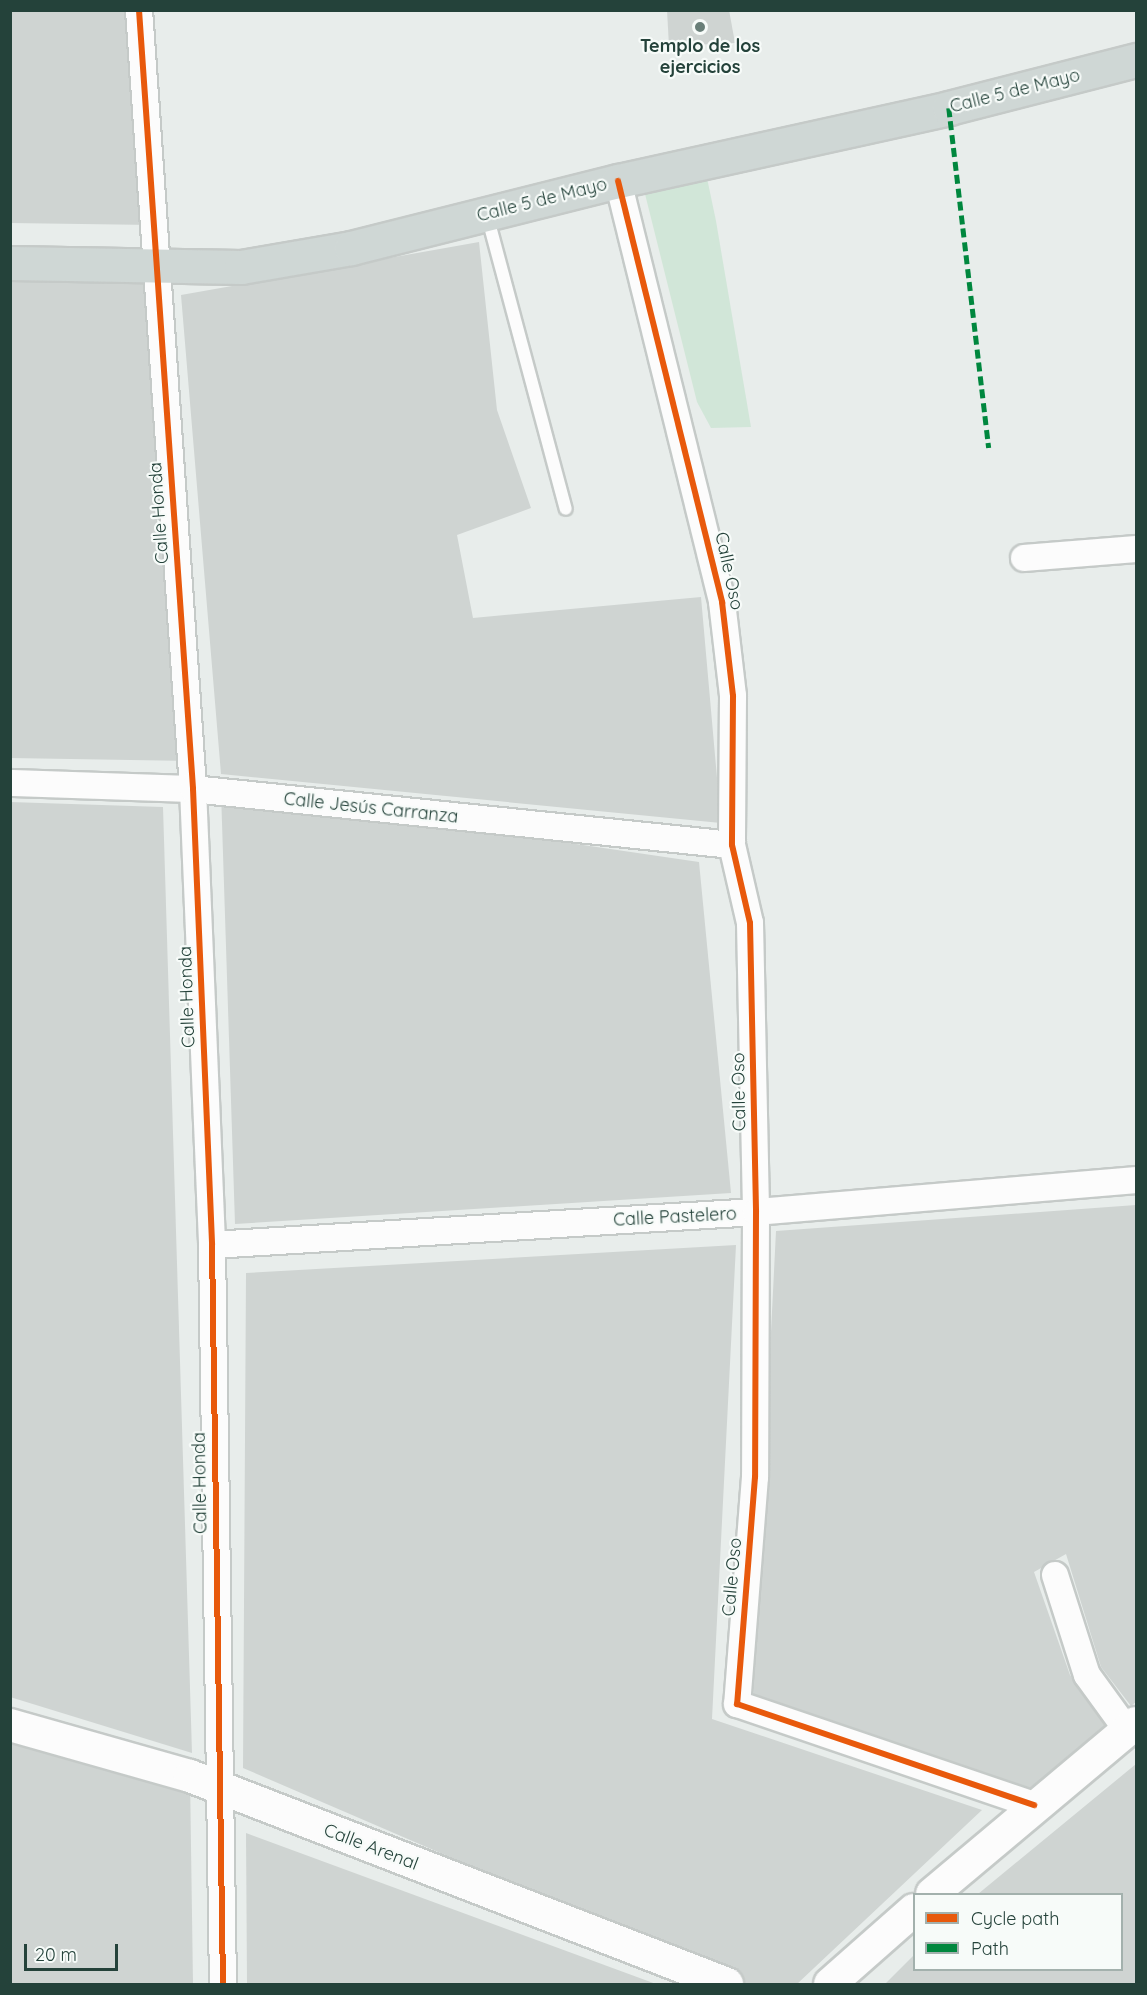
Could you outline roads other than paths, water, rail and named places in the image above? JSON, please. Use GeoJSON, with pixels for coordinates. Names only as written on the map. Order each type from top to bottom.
{"type":"FeatureCollection","features":[{"type":"Feature","properties":{"kind":"main road","name":"Calle 5 de Mayo"},"geometry":{"type":"LineString","coordinates":[[10,263],[241,267],[351,248],[618,181],[950,108],[1137,60]]}},
{"type":"Feature","properties":{"kind":"street","name":"Calle Honda"},"geometry":{"type":"LineString","coordinates":[[139,10],[193,789],[212,1245],[223,1984]]}},
{"type":"Feature","properties":{"kind":"street","name":"Calle Oso"},"geometry":{"type":"LineString","coordinates":[[618,181],[722,602],[733,696],[732,845],[750,923],[756,1212],[755,1477],[737,1704],[1034,1805]]}},
{"type":"Feature","properties":{"kind":"street"},"geometry":{"type":"LineString","coordinates":[[1024,558],[1137,549]]}},
{"type":"Feature","properties":{"kind":"street","name":"Calle Jesús Carranza"},"geometry":{"type":"LineString","coordinates":[[10,783],[193,789],[732,845]]}},
{"type":"Feature","properties":{"kind":"street","name":"Calle Pastelero"},"geometry":{"type":"LineString","coordinates":[[212,1245],[756,1212],[1137,1180]]}},
{"type":"Feature","properties":{"kind":"street"},"geometry":{"type":"LineString","coordinates":[[933,1893],[1034,1805],[1132,1726],[1087,1675],[1055,1575]]}},
{"type":"Feature","properties":{"kind":"street","name":"Calle Arenal"},"geometry":{"type":"LineString","coordinates":[[10,1725],[190,1776],[219,1790],[727,1984]]}},
{"type":"Feature","properties":{"kind":"street"},"geometry":{"type":"LineString","coordinates":[[830,1984],[913,1912]]}},
{"type":"Feature","properties":{"kind":"lane"},"geometry":{"type":"LineString","coordinates":[[487,214],[566,509]]}},
{"type":"Feature","properties":{"kind":"place","name":"Templo de los ejercicios"},"geometry":{"type":"Point","coordinates":[700,27]}}]}
